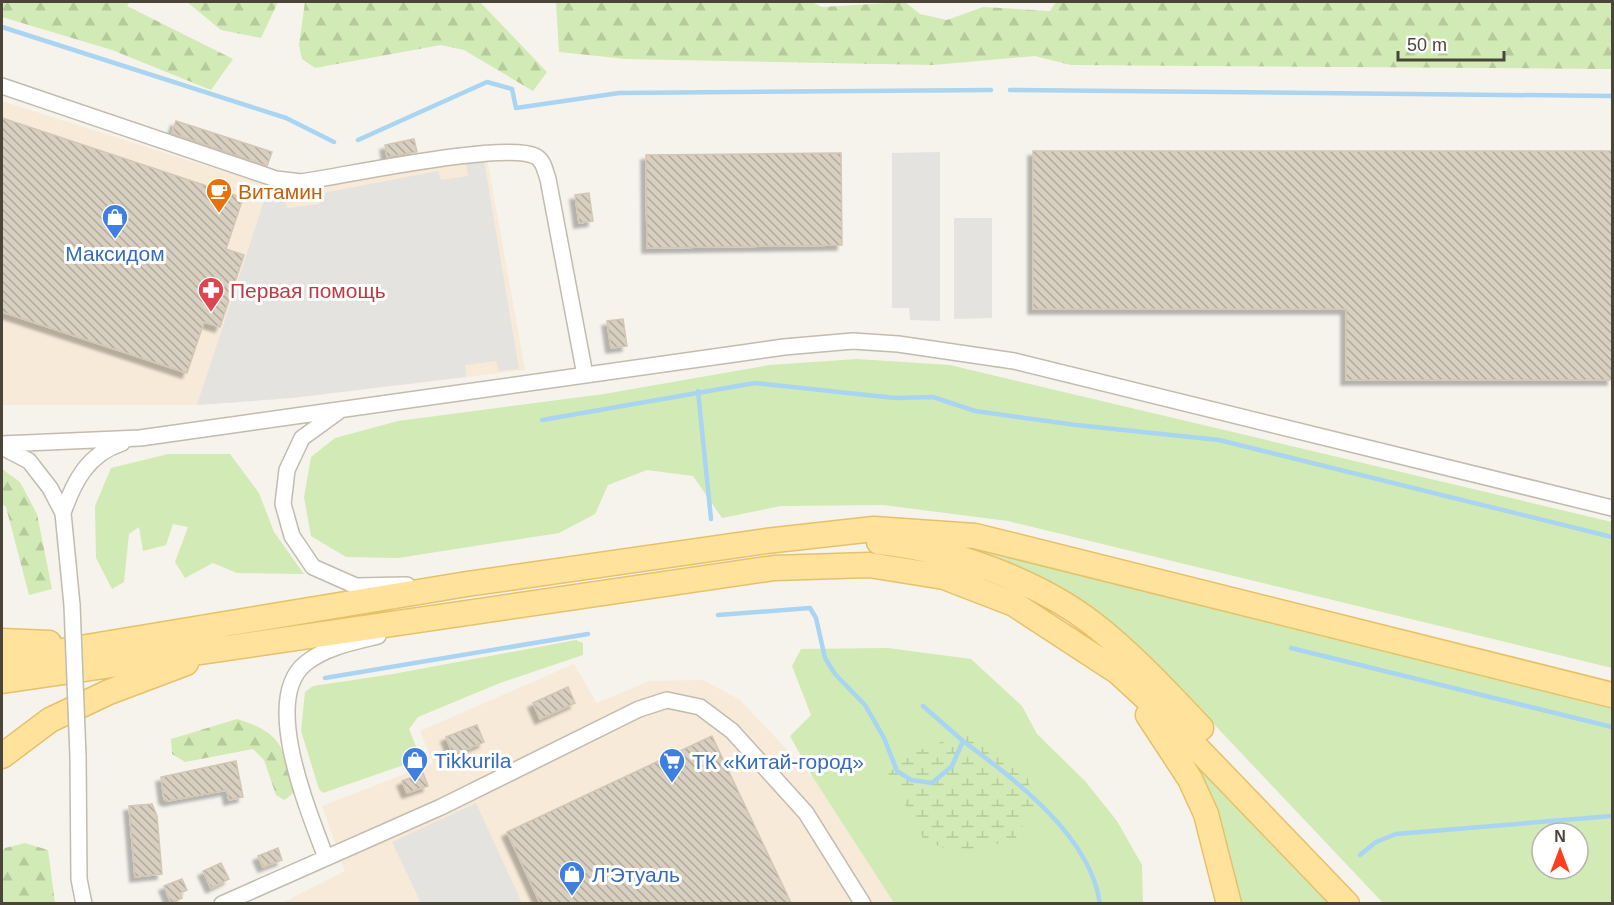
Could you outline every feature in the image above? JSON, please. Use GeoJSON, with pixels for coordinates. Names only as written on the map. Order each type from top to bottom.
{"type":"FeatureCollection","features":[{"type":"Feature","properties":{"kind":"main road"},"geometry":{"type":"LineString","coordinates":[[2,662],[467,584],[766,541],[874,529],[975,536],[1612,695]]}},
{"type":"Feature","properties":{"kind":"main road"},"geometry":{"type":"LineString","coordinates":[[816,537],[898,544],[960,557],[1024,584],[1091,622],[1153,678],[1365,903]]}},
{"type":"Feature","properties":{"kind":"main road"},"geometry":{"type":"LineString","coordinates":[[2,681],[228,646],[774,568],[868,565],[944,578],[1014,604],[1118,672],[1169,719],[1347,903]]}},
{"type":"Feature","properties":{"kind":"main road"},"geometry":{"type":"LineString","coordinates":[[2,641],[97,645]]}},
{"type":"Feature","properties":{"kind":"main road"},"geometry":{"type":"LineString","coordinates":[[2,756],[50,720],[109,692],[228,646]]}},
{"type":"Feature","properties":{"kind":"main road"},"geometry":{"type":"LineString","coordinates":[[1118,672],[1190,779],[1206,814],[1228,903]]}},
{"type":"Feature","properties":{"kind":"street"},"geometry":{"type":"LineString","coordinates":[[2,86],[276,179],[301,182],[453,157],[515,151],[537,156],[542,161],[548,179],[585,375]]}},
{"type":"Feature","properties":{"kind":"street"},"geometry":{"type":"LineString","coordinates":[[2,445],[140,438],[585,375],[853,341],[946,350],[1014,361],[1612,508]]}},
{"type":"Feature","properties":{"kind":"street"},"geometry":{"type":"LineString","coordinates":[[339,411],[302,438],[287,470],[283,504],[292,536],[313,567],[356,586],[467,584]]}},
{"type":"Feature","properties":{"kind":"street"},"geometry":{"type":"LineString","coordinates":[[63,513],[73,483],[88,463],[110,447],[140,438]]}},
{"type":"Feature","properties":{"kind":"street"},"geometry":{"type":"LineString","coordinates":[[2,445],[29,461],[50,488],[63,513],[72,605],[78,756],[79,879],[84,903]]}},
{"type":"Feature","properties":{"kind":"street"},"geometry":{"type":"LineString","coordinates":[[326,858],[286,734],[286,699],[294,679],[304,664],[345,644],[479,611]]}},
{"type":"Feature","properties":{"kind":"street"},"geometry":{"type":"LineString","coordinates":[[222,903],[441,807],[639,709],[667,700],[700,707],[732,731],[806,813],[863,903]]}},
{"type":"Feature","properties":{"kind":"shaded area"},"geometry":{"type":"Polygon","coordinates":[[[2,101],[285,189],[319,188],[487,158],[525,370],[292,398],[197,405],[2,405],[2,101]]]}},
{"type":"Feature","properties":{"kind":"shaded area"},"geometry":{"type":"Polygon","coordinates":[[[940,152],[940,321],[910,320],[909,308],[892,308],[892,153],[940,152]]]}},
{"type":"Feature","properties":{"kind":"shaded area"},"geometry":{"type":"Polygon","coordinates":[[[484,160],[519,369],[499,371],[496,361],[465,365],[466,377],[292,398],[197,405],[265,198],[283,199],[288,208],[319,204],[318,194],[438,171],[441,180],[468,176],[466,164],[484,160]]]}},
{"type":"Feature","properties":{"kind":"shaded area"},"geometry":{"type":"Polygon","coordinates":[[[954,218],[992,218],[992,318],[954,319],[954,218]]]}},
{"type":"Feature","properties":{"kind":"shaded area"},"geometry":{"type":"Polygon","coordinates":[[[574,664],[597,703],[649,681],[703,680],[740,700],[812,776],[894,903],[280,904],[345,871],[322,806],[433,763],[420,731],[574,664]]]}},
{"type":"Feature","properties":{"kind":"shaded area"},"geometry":{"type":"Polygon","coordinates":[[[476,803],[522,903],[421,903],[392,842],[476,803]]]}},
{"type":"Feature","properties":{"kind":"green space"},"geometry":{"type":"Polygon","coordinates":[[[2,2],[130,2],[127,6],[233,59],[211,90],[112,50],[2,17],[2,2]]]}},
{"type":"Feature","properties":{"kind":"green space"},"geometry":{"type":"Polygon","coordinates":[[[187,2],[278,2],[261,38],[221,30],[187,2]]]}},
{"type":"Feature","properties":{"kind":"green space"},"geometry":{"type":"Polygon","coordinates":[[[305,2],[480,2],[547,72],[533,91],[464,50],[441,45],[315,68],[302,59],[299,45],[305,2]]]}},
{"type":"Feature","properties":{"kind":"green space"},"geometry":{"type":"Polygon","coordinates":[[[556,2],[812,2],[822,7],[905,2],[920,14],[947,20],[983,7],[1050,11],[1056,2],[1612,2],[1612,69],[1071,65],[1035,56],[933,65],[626,59],[559,52],[556,2]]]}},
{"type":"Feature","properties":{"kind":"green space"},"geometry":{"type":"Polygon","coordinates":[[[857,359],[950,365],[1612,522],[1612,668],[1008,521],[883,505],[781,506],[722,518],[693,476],[647,470],[608,485],[595,514],[559,533],[398,558],[346,557],[311,536],[304,497],[311,457],[335,438],[398,421],[604,394],[769,365],[857,359]]]}},
{"type":"Feature","properties":{"kind":"green space"},"geometry":{"type":"Polygon","coordinates":[[[168,454],[230,454],[259,493],[274,532],[304,574],[237,573],[213,563],[185,578],[175,562],[188,527],[173,524],[166,545],[143,551],[139,527],[129,534],[124,582],[112,589],[96,558],[95,506],[111,468],[168,454]]]}},
{"type":"Feature","properties":{"kind":"green space"},"geometry":{"type":"Polygon","coordinates":[[[2,469],[20,482],[37,514],[52,589],[29,595],[6,507],[2,504],[2,469]]]}},
{"type":"Feature","properties":{"kind":"green space"},"geometry":{"type":"Polygon","coordinates":[[[942,539],[1612,708],[1612,903],[1383,903],[1209,719],[1085,606],[1037,576],[942,539]]]}},
{"type":"Feature","properties":{"kind":"green space"},"geometry":{"type":"Polygon","coordinates":[[[576,640],[583,643],[583,655],[500,683],[418,717],[409,729],[421,759],[323,793],[319,789],[301,731],[305,692],[313,686],[393,674],[576,640]]]}},
{"type":"Feature","properties":{"kind":"green space"},"geometry":{"type":"Polygon","coordinates":[[[888,648],[971,659],[1022,706],[1037,734],[1085,781],[1117,821],[1142,865],[1143,903],[894,903],[812,776],[790,736],[811,715],[792,666],[801,649],[888,648]]]}},
{"type":"Feature","properties":{"kind":"green space"},"geometry":{"type":"Polygon","coordinates":[[[237,719],[264,730],[279,745],[284,754],[295,792],[284,800],[276,795],[264,760],[253,749],[185,762],[172,754],[171,739],[237,719]]]}},
{"type":"Feature","properties":{"kind":"green space"},"geometry":{"type":"Polygon","coordinates":[[[966,733],[1028,778],[1034,807],[1015,839],[959,854],[924,840],[888,773],[917,751],[966,733]]]}},
{"type":"Feature","properties":{"kind":"green space"},"geometry":{"type":"Polygon","coordinates":[[[1194,758],[1331,903],[1239,903],[1226,841],[1194,758]]]}},
{"type":"Feature","properties":{"kind":"green space"},"geometry":{"type":"Polygon","coordinates":[[[25,843],[48,850],[55,903],[2,903],[2,853],[5,848],[25,843]]]}},
{"type":"Feature","properties":{"kind":"building","name":"Максидом"},"geometry":{"type":"Polygon","coordinates":[[[2,118],[243,198],[226,249],[244,255],[220,327],[204,322],[187,373],[2,312],[2,118]]]}},
{"type":"Feature","properties":{"kind":"building"},"geometry":{"type":"Polygon","coordinates":[[[176,121],[272,152],[267,166],[172,133],[176,121]]]}},
{"type":"Feature","properties":{"kind":"building"},"geometry":{"type":"Polygon","coordinates":[[[414,139],[417,152],[387,157],[385,145],[414,139]]]}},
{"type":"Feature","properties":{"kind":"building"},"geometry":{"type":"Polygon","coordinates":[[[1033,151],[1612,151],[1612,380],[1346,380],[1346,309],[1033,309],[1033,151]]]}},
{"type":"Feature","properties":{"kind":"building"},"geometry":{"type":"Polygon","coordinates":[[[841,153],[842,245],[647,248],[646,155],[841,153]]]}},
{"type":"Feature","properties":{"kind":"building"},"geometry":{"type":"Polygon","coordinates":[[[589,193],[593,221],[579,223],[575,195],[589,193]]]}},
{"type":"Feature","properties":{"kind":"building"},"geometry":{"type":"Polygon","coordinates":[[[623,319],[627,346],[611,348],[607,321],[623,319]]]}},
{"type":"Feature","properties":{"kind":"building"},"geometry":{"type":"Polygon","coordinates":[[[568,687],[575,703],[540,719],[533,703],[568,687]]]}},
{"type":"Feature","properties":{"kind":"building"},"geometry":{"type":"Polygon","coordinates":[[[477,725],[484,742],[453,755],[446,737],[477,725]]]}},
{"type":"Feature","properties":{"kind":"building","name":"ТК «Китай-город»"},"geometry":{"type":"Polygon","coordinates":[[[712,736],[791,903],[540,903],[507,832],[712,736]]]}},
{"type":"Feature","properties":{"kind":"building"},"geometry":{"type":"Polygon","coordinates":[[[236,761],[243,797],[229,800],[227,790],[168,801],[164,799],[161,777],[236,761]]]}},
{"type":"Feature","properties":{"kind":"building"},"geometry":{"type":"Polygon","coordinates":[[[423,773],[428,786],[407,793],[402,781],[423,773]]]}},
{"type":"Feature","properties":{"kind":"building"},"geometry":{"type":"Polygon","coordinates":[[[152,804],[157,816],[162,874],[135,877],[129,806],[152,804]]]}},
{"type":"Feature","properties":{"kind":"building"},"geometry":{"type":"Polygon","coordinates":[[[278,848],[282,860],[263,867],[258,856],[278,848]]]}},
{"type":"Feature","properties":{"kind":"building"},"geometry":{"type":"Polygon","coordinates":[[[221,863],[229,879],[211,888],[203,871],[221,863]]]}},
{"type":"Feature","properties":{"kind":"building"},"geometry":{"type":"Polygon","coordinates":[[[182,879],[187,890],[180,893],[182,898],[171,903],[164,886],[182,879]]]}},
{"type":"Feature","properties":{"kind":"waterway"},"geometry":{"type":"LineString","coordinates":[[2,27],[286,118],[334,142]]}},
{"type":"Feature","properties":{"kind":"waterway"},"geometry":{"type":"LineString","coordinates":[[358,140],[487,82],[512,89],[516,108],[619,93],[991,90]]}},
{"type":"Feature","properties":{"kind":"waterway"},"geometry":{"type":"LineString","coordinates":[[1010,90],[1612,96]]}},
{"type":"Feature","properties":{"kind":"waterway"},"geometry":{"type":"LineString","coordinates":[[542,420],[755,383],[895,398],[933,397],[975,411],[1076,425],[1219,440],[1612,537]]}},
{"type":"Feature","properties":{"kind":"waterway"},"geometry":{"type":"LineString","coordinates":[[698,391],[711,519]]}},
{"type":"Feature","properties":{"kind":"waterway"},"geometry":{"type":"LineString","coordinates":[[718,615],[810,608],[816,618],[825,658],[835,674],[865,705],[884,738],[897,771],[911,780],[932,783],[952,766],[963,741],[1026,791],[1066,833],[1082,855],[1094,879],[1100,904]]}},
{"type":"Feature","properties":{"kind":"waterway"},"geometry":{"type":"LineString","coordinates":[[325,678],[588,634]]}},
{"type":"Feature","properties":{"kind":"waterway"},"geometry":{"type":"LineString","coordinates":[[1291,648],[1612,727]]}},
{"type":"Feature","properties":{"kind":"waterway"},"geometry":{"type":"LineString","coordinates":[[923,706],[963,741]]}},
{"type":"Feature","properties":{"kind":"waterway"},"geometry":{"type":"LineString","coordinates":[[1360,855],[1376,842],[1396,834],[1612,816]]}},
{"type":"Feature","properties":{"kind":"place","name":"Витамин"},"geometry":{"type":"Point","coordinates":[219,214]}},
{"type":"Feature","properties":{"kind":"place","name":"Максидом"},"geometry":{"type":"Point","coordinates":[115,240]}},
{"type":"Feature","properties":{"kind":"place","name":"Первая помощь"},"geometry":{"type":"Point","coordinates":[211,313]}},
{"type":"Feature","properties":{"kind":"place","name":"Tikkurila"},"geometry":{"type":"Point","coordinates":[415,783]}},
{"type":"Feature","properties":{"kind":"place","name":"ТК «Китай-город»"},"geometry":{"type":"Point","coordinates":[672,784]}},
{"type":"Feature","properties":{"kind":"place","name":"Л'Этуаль"},"geometry":{"type":"Point","coordinates":[572,897]}}]}
